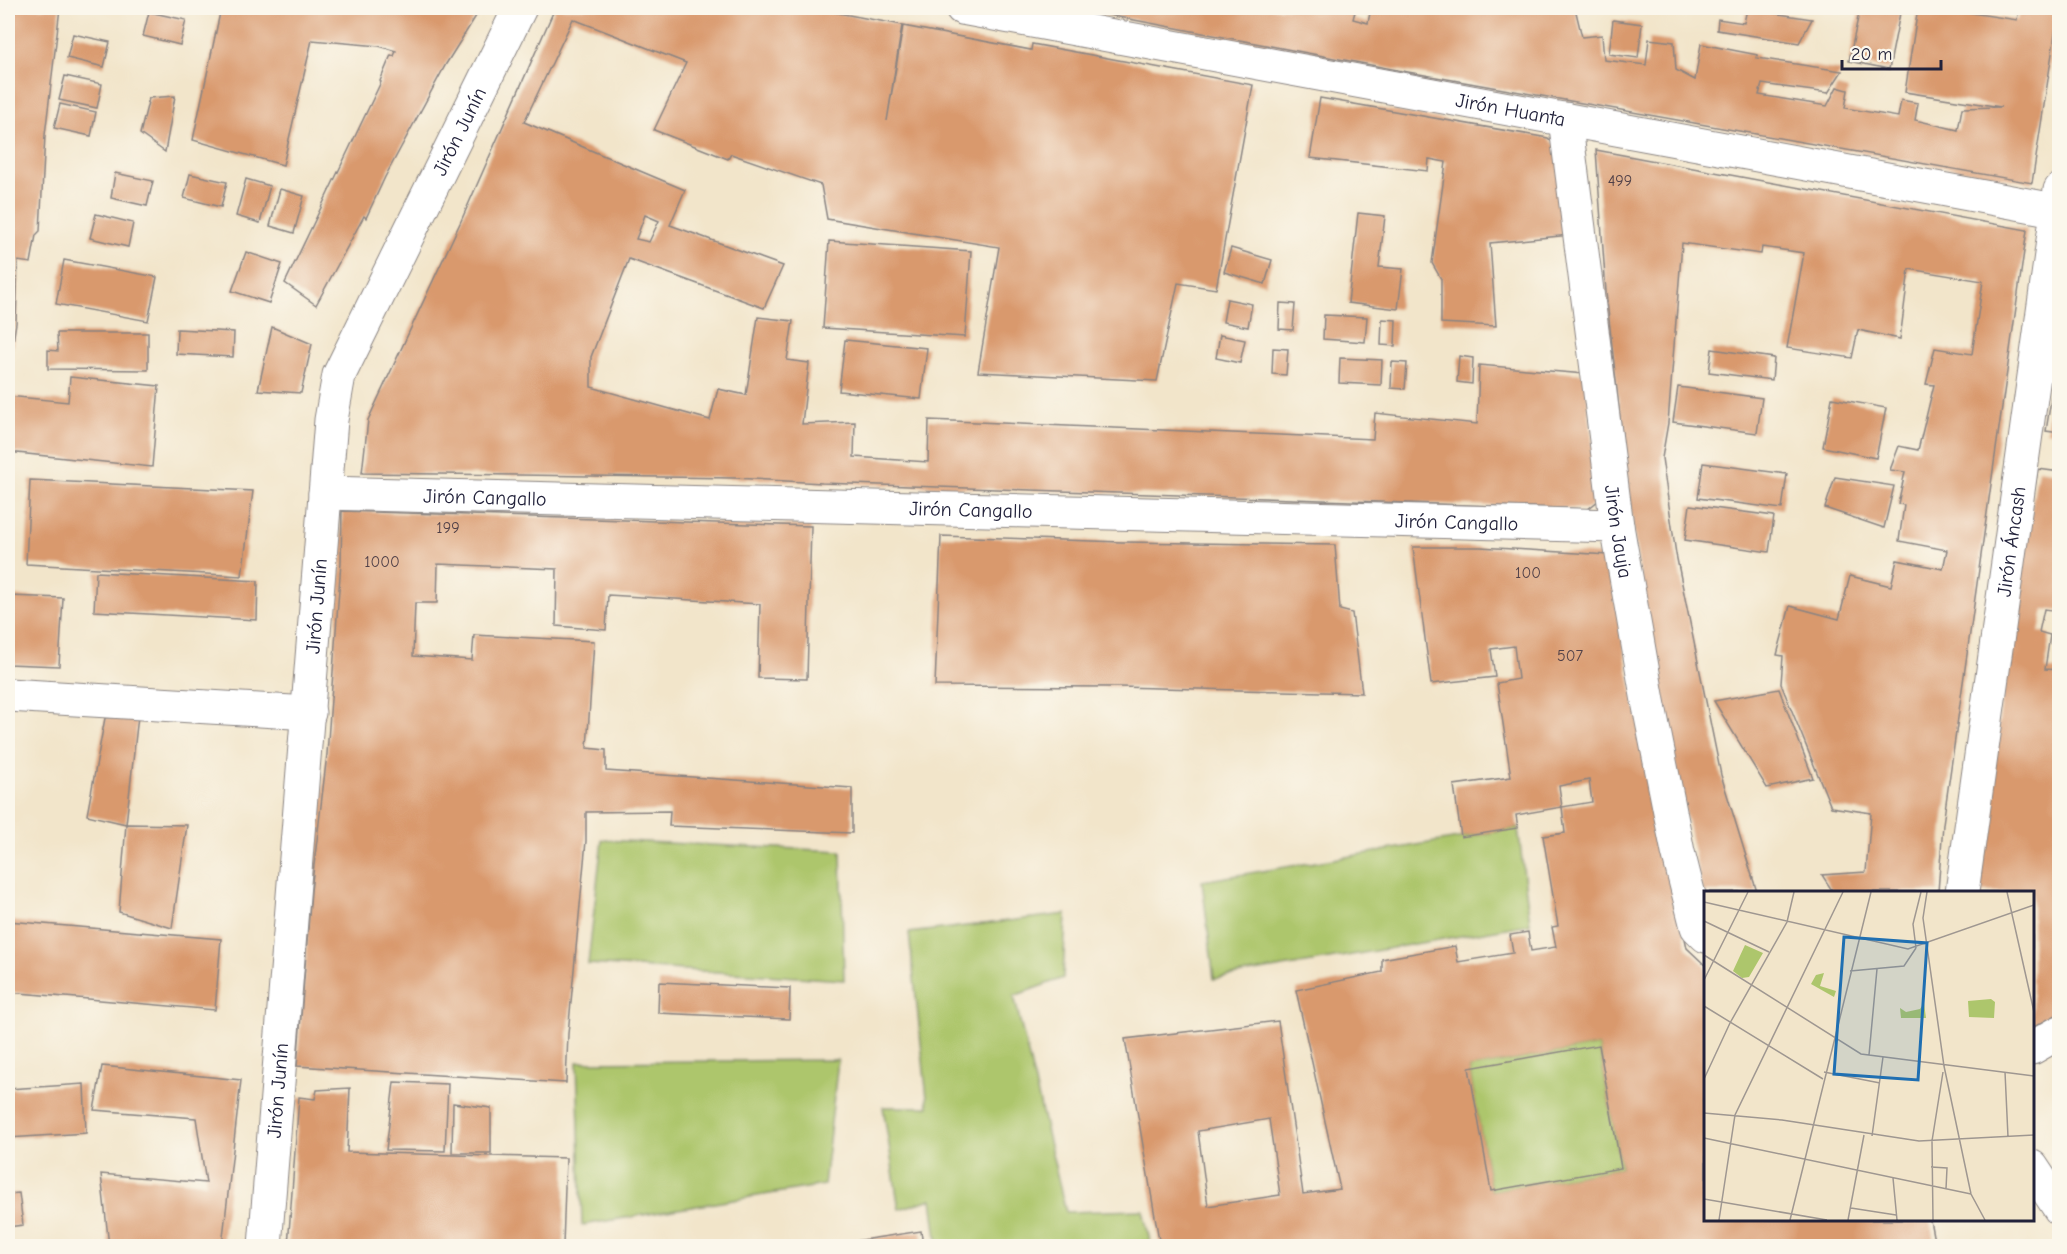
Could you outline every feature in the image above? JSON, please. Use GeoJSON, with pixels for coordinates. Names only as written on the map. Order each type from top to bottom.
{"type":"FeatureCollection","features":[{"type":"Feature","properties":{"kind":"street","name":"Jirón Junín"},"geometry":{"type":"LineString","coordinates":[[265,1246],[331,420],[339,375],[520,8]]}},
{"type":"Feature","properties":{"kind":"street","name":"Jirón Huanta"},"geometry":{"type":"LineString","coordinates":[[962,8],[1565,119],[2058,204]]}},
{"type":"Feature","properties":{"kind":"street","name":"Jirón Jauja"},"geometry":{"type":"LineString","coordinates":[[1565,119],[1617,526],[1648,701],[1676,840],[1697,927],[1704,934]]}},
{"type":"Feature","properties":{"kind":"street","name":"Jirón Áncash"},"geometry":{"type":"LineString","coordinates":[[1962,891],[2058,204]]}},
{"type":"Feature","properties":{"kind":"street","name":"Jirón Cangallo"},"geometry":{"type":"LineString","coordinates":[[325,493],[1617,526]]}},
{"type":"Feature","properties":{"kind":"street"},"geometry":{"type":"LineString","coordinates":[[8,695],[309,713]]}},
{"type":"Feature","properties":{"kind":"street"},"geometry":{"type":"LineString","coordinates":[[2034,1047],[2060,1032]]}},
{"type":"Feature","properties":{"kind":"street"},"geometry":{"type":"LineString","coordinates":[[2034,1170],[2060,1209]]}},
{"type":"Feature","properties":{"kind":"green space"},"geometry":{"type":"Polygon","coordinates":[[[1518,828],[1530,924],[1214,979],[1202,881],[1518,828]]]}},
{"type":"Feature","properties":{"kind":"green space"},"geometry":{"type":"Polygon","coordinates":[[[602,840],[841,851],[844,980],[588,964],[602,840]]]}},
{"type":"Feature","properties":{"kind":"green space"},"geometry":{"type":"Polygon","coordinates":[[[1066,914],[1063,978],[1014,996],[1066,1212],[1143,1210],[1151,1246],[938,1246],[932,1199],[899,1209],[883,1107],[928,1107],[909,933],[1066,914]]]}},
{"type":"Feature","properties":{"kind":"green space"},"geometry":{"type":"Polygon","coordinates":[[[1599,1045],[1621,1168],[1491,1191],[1469,1068],[1599,1045]]]}},
{"type":"Feature","properties":{"kind":"green space"},"geometry":{"type":"Polygon","coordinates":[[[838,1060],[824,1185],[582,1225],[577,1062],[838,1060]]]}},
{"type":"Feature","properties":{"kind":"building"},"geometry":{"type":"Polygon","coordinates":[[[15,8],[60,8],[45,135],[40,231],[36,235],[31,263],[18,261],[16,323],[9,368],[8,69],[15,8]]]}},
{"type":"Feature","properties":{"kind":"building"},"geometry":{"type":"Polygon","coordinates":[[[221,8],[481,8],[446,64],[385,177],[366,218],[364,216],[316,305],[285,283],[381,82],[391,55],[394,56],[396,51],[379,46],[312,40],[283,165],[193,140],[221,8]]]}},
{"type":"Feature","properties":{"kind":"building"},"geometry":{"type":"Polygon","coordinates":[[[555,8],[812,8],[902,25],[887,121],[903,26],[1031,50],[1032,44],[1253,85],[1216,289],[1178,283],[1157,381],[978,372],[999,247],[827,219],[821,185],[731,154],[728,159],[654,130],[686,63],[573,19],[524,122],[685,190],[670,225],[783,266],[764,308],[629,259],[591,357],[591,387],[710,420],[718,389],[746,395],[758,317],[793,321],[787,360],[809,363],[802,424],[855,422],[854,457],[928,462],[929,420],[1373,439],[1375,413],[1477,424],[1479,365],[1585,374],[1599,500],[1588,509],[822,483],[735,478],[362,473],[368,420],[461,221],[555,8]],[[645,215],[636,239],[649,242],[659,221],[645,215]]]}},
{"type":"Feature","properties":{"kind":"building"},"geometry":{"type":"Polygon","coordinates":[[[1071,8],[1356,8],[1353,19],[1368,23],[1371,8],[1575,8],[1582,37],[1602,35],[1604,60],[1646,65],[1649,39],[1674,42],[1676,70],[1695,80],[1701,44],[1758,55],[1757,58],[1842,71],[1828,93],[1762,84],[1759,95],[1827,106],[1837,87],[1848,90],[1845,108],[1898,117],[1901,100],[1918,103],[1915,120],[1958,130],[1962,108],[2001,107],[1905,92],[1918,8],[1939,8],[2017,20],[2019,8],[2059,8],[2032,183],[1408,72],[1071,8]]]}},
{"type":"Feature","properties":{"kind":"building"},"geometry":{"type":"Polygon","coordinates":[[[1860,8],[1901,8],[1889,69],[1849,61],[1860,8]]]}},
{"type":"Feature","properties":{"kind":"building"},"geometry":{"type":"Polygon","coordinates":[[[1747,9],[1812,19],[1799,43],[1717,30],[1718,19],[1744,23],[1747,9]]]}},
{"type":"Feature","properties":{"kind":"building"},"geometry":{"type":"Polygon","coordinates":[[[149,12],[186,20],[180,45],[143,36],[149,12]]]}},
{"type":"Feature","properties":{"kind":"building"},"geometry":{"type":"Polygon","coordinates":[[[1613,20],[1642,24],[1638,58],[1609,54],[1613,20]]]}},
{"type":"Feature","properties":{"kind":"building"},"geometry":{"type":"Polygon","coordinates":[[[73,34],[110,42],[104,67],[67,58],[73,34]]]}},
{"type":"Feature","properties":{"kind":"building"},"geometry":{"type":"Polygon","coordinates":[[[65,76],[102,84],[97,108],[59,100],[65,76]]]}},
{"type":"Feature","properties":{"kind":"building"},"geometry":{"type":"Polygon","coordinates":[[[175,96],[165,152],[140,134],[149,98],[175,96]]]}},
{"type":"Feature","properties":{"kind":"building"},"geometry":{"type":"Polygon","coordinates":[[[1320,98],[1548,138],[1561,151],[1570,235],[1490,243],[1496,326],[1441,323],[1441,279],[1432,263],[1446,162],[1429,159],[1428,171],[1310,158],[1320,98]]]}},
{"type":"Feature","properties":{"kind":"building"},"geometry":{"type":"Polygon","coordinates":[[[60,104],[96,112],[91,136],[54,128],[60,104]]]}},
{"type":"Feature","properties":{"kind":"building"},"geometry":{"type":"Polygon","coordinates":[[[1596,150],[2027,230],[1943,824],[1938,891],[1832,891],[1822,875],[1866,872],[1871,813],[1831,807],[1781,684],[1783,656],[1777,655],[1790,606],[1839,619],[1850,576],[1891,586],[1897,560],[1943,569],[1947,550],[1899,541],[1904,505],[1898,504],[1905,472],[1890,470],[1899,446],[1918,450],[1934,385],[1926,384],[1935,348],[1972,354],[1983,281],[1909,269],[1900,339],[1858,330],[1852,358],[1787,348],[1804,253],[1762,247],[1761,254],[1682,243],[1668,423],[1662,458],[1676,554],[1721,775],[1757,891],[1704,891],[1704,899],[1658,686],[1631,516],[1606,292],[1596,150]]]}},
{"type":"Feature","properties":{"kind":"building"},"geometry":{"type":"Polygon","coordinates":[[[115,173],[153,181],[147,206],[111,198],[115,173]]]}},
{"type":"Feature","properties":{"kind":"building"},"geometry":{"type":"Polygon","coordinates":[[[190,174],[227,182],[221,207],[184,198],[190,174]]]}},
{"type":"Feature","properties":{"kind":"building"},"geometry":{"type":"Polygon","coordinates":[[[246,179],[270,186],[260,223],[236,216],[246,179]]]}},
{"type":"Feature","properties":{"kind":"building"},"geometry":{"type":"Polygon","coordinates":[[[280,189],[304,196],[294,233],[270,226],[280,189]]]}},
{"type":"Feature","properties":{"kind":"building"},"geometry":{"type":"Polygon","coordinates":[[[1358,213],[1385,216],[1379,267],[1403,269],[1398,309],[1348,303],[1358,213]]]}},
{"type":"Feature","properties":{"kind":"building"},"geometry":{"type":"Polygon","coordinates":[[[96,214],[133,223],[128,247],[90,238],[96,214]]]}},
{"type":"Feature","properties":{"kind":"building"},"geometry":{"type":"Polygon","coordinates":[[[829,241],[971,251],[965,337],[823,328],[829,241]]]}},
{"type":"Feature","properties":{"kind":"building"},"geometry":{"type":"Polygon","coordinates":[[[1231,248],[1272,260],[1265,284],[1224,272],[1231,248]]]}},
{"type":"Feature","properties":{"kind":"building"},"geometry":{"type":"Polygon","coordinates":[[[246,252],[282,264],[269,303],[232,291],[246,252]]]}},
{"type":"Feature","properties":{"kind":"building"},"geometry":{"type":"Polygon","coordinates":[[[64,260],[157,277],[148,321],[56,304],[64,260]]]}},
{"type":"Feature","properties":{"kind":"building"},"geometry":{"type":"Polygon","coordinates":[[[1227,299],[1252,304],[1248,327],[1223,322],[1227,299]]]}},
{"type":"Feature","properties":{"kind":"building"},"geometry":{"type":"Polygon","coordinates":[[[1280,303],[1295,304],[1293,330],[1279,329],[1280,303]]]}},
{"type":"Feature","properties":{"kind":"building"},"geometry":{"type":"Polygon","coordinates":[[[1324,315],[1367,317],[1365,342],[1323,339],[1324,315]]]}},
{"type":"Feature","properties":{"kind":"building"},"geometry":{"type":"Polygon","coordinates":[[[1382,319],[1396,320],[1395,346],[1381,345],[1382,319]]]}},
{"type":"Feature","properties":{"kind":"building"},"geometry":{"type":"Polygon","coordinates":[[[272,327],[312,344],[301,393],[258,390],[272,327]]]}},
{"type":"Feature","properties":{"kind":"building"},"geometry":{"type":"Polygon","coordinates":[[[177,329],[234,332],[233,357],[176,354],[177,329]]]}},
{"type":"Feature","properties":{"kind":"building"},"geometry":{"type":"Polygon","coordinates":[[[57,333],[148,333],[148,370],[48,369],[48,350],[58,351],[57,333]]]}},
{"type":"Feature","properties":{"kind":"building"},"geometry":{"type":"Polygon","coordinates":[[[1220,335],[1245,340],[1240,363],[1216,358],[1220,335]]]}},
{"type":"Feature","properties":{"kind":"building"},"geometry":{"type":"Polygon","coordinates":[[[845,340],[927,348],[921,399],[839,391],[845,340]]]}},
{"type":"Feature","properties":{"kind":"building"},"geometry":{"type":"Polygon","coordinates":[[[1273,348],[1288,349],[1286,375],[1272,374],[1273,348]]]}},
{"type":"Feature","properties":{"kind":"building"},"geometry":{"type":"Polygon","coordinates":[[[1712,349],[1774,358],[1772,380],[1709,372],[1712,349]]]}},
{"type":"Feature","properties":{"kind":"building"},"geometry":{"type":"Polygon","coordinates":[[[1459,356],[1473,358],[1472,384],[1457,382],[1459,356]]]}},
{"type":"Feature","properties":{"kind":"building"},"geometry":{"type":"Polygon","coordinates":[[[2058,356],[2060,356],[2060,433],[2046,431],[2058,356]]]}},
{"type":"Feature","properties":{"kind":"building"},"geometry":{"type":"Polygon","coordinates":[[[1340,358],[1382,360],[1381,385],[1339,383],[1340,358]]]}},
{"type":"Feature","properties":{"kind":"building"},"geometry":{"type":"Polygon","coordinates":[[[1392,362],[1407,363],[1405,389],[1391,388],[1392,362]]]}},
{"type":"Feature","properties":{"kind":"building"},"geometry":{"type":"Polygon","coordinates":[[[70,377],[159,386],[152,467],[8,452],[8,396],[68,402],[70,377]]]}},
{"type":"Feature","properties":{"kind":"building"},"geometry":{"type":"Polygon","coordinates":[[[1678,387],[1762,398],[1757,433],[1673,422],[1678,387]]]}},
{"type":"Feature","properties":{"kind":"building"},"geometry":{"type":"Polygon","coordinates":[[[1832,398],[1886,408],[1876,458],[1823,447],[1832,398]]]}},
{"type":"Feature","properties":{"kind":"building"},"geometry":{"type":"Polygon","coordinates":[[[1703,463],[1787,474],[1782,509],[1698,498],[1703,463]]]}},
{"type":"Feature","properties":{"kind":"building"},"geometry":{"type":"Polygon","coordinates":[[[2038,469],[2060,472],[2060,611],[2044,609],[2039,632],[2050,635],[2045,669],[2060,670],[2060,1013],[2034,1027],[2034,891],[1975,891],[2015,606],[2038,469]]]}},
{"type":"Feature","properties":{"kind":"building"},"geometry":{"type":"Polygon","coordinates":[[[1835,477],[1894,486],[1884,528],[1825,508],[1835,477]]]}},
{"type":"Feature","properties":{"kind":"building"},"geometry":{"type":"Polygon","coordinates":[[[30,480],[253,491],[242,576],[26,564],[30,480]]]}},
{"type":"Feature","properties":{"kind":"building"},"geometry":{"type":"Polygon","coordinates":[[[1690,505],[1774,516],[1769,552],[1685,540],[1690,505]]]}},
{"type":"Feature","properties":{"kind":"building"},"geometry":{"type":"Polygon","coordinates":[[[342,511],[811,526],[807,679],[758,678],[760,604],[608,595],[606,630],[556,626],[557,569],[438,564],[437,603],[415,603],[413,656],[472,660],[474,635],[594,641],[587,748],[606,750],[606,771],[852,788],[852,833],[669,826],[670,811],[586,812],[586,841],[568,1034],[566,1083],[297,1066],[311,891],[327,754],[341,562],[342,511]]]}},
{"type":"Feature","properties":{"kind":"building"},"geometry":{"type":"Polygon","coordinates":[[[941,536],[1122,542],[1335,545],[1340,610],[1352,613],[1362,693],[1119,687],[935,686],[941,536]]]}},
{"type":"Feature","properties":{"kind":"building"},"geometry":{"type":"Polygon","coordinates":[[[1413,547],[1480,547],[1608,555],[1627,665],[1687,948],[1704,964],[1704,1221],[1930,1221],[1935,1246],[1160,1246],[1125,1039],[1278,1021],[1303,1194],[1340,1189],[1296,990],[1382,972],[1382,959],[1455,946],[1458,962],[1513,953],[1510,935],[1528,932],[1531,951],[1556,947],[1552,927],[1558,926],[1543,836],[1565,833],[1562,807],[1516,815],[1518,828],[1461,837],[1454,785],[1511,777],[1497,683],[1518,679],[1514,646],[1491,649],[1495,677],[1431,684],[1413,547]],[[1589,780],[1559,786],[1562,807],[1592,802],[1589,780]],[[1599,1045],[1469,1068],[1491,1191],[1621,1168],[1599,1045]],[[1269,1119],[1198,1131],[1208,1206],[1280,1195],[1269,1119]]]}},
{"type":"Feature","properties":{"kind":"building"},"geometry":{"type":"Polygon","coordinates":[[[96,572],[258,581],[257,620],[94,611],[96,572]]]}},
{"type":"Feature","properties":{"kind":"building"},"geometry":{"type":"Polygon","coordinates":[[[9,596],[63,598],[59,666],[8,664],[9,596]]]}},
{"type":"Feature","properties":{"kind":"building"},"geometry":{"type":"Polygon","coordinates":[[[1779,689],[1813,778],[1767,788],[1714,701],[1779,689]]]}},
{"type":"Feature","properties":{"kind":"building"},"geometry":{"type":"Polygon","coordinates":[[[138,716],[126,824],[87,815],[105,718],[138,716]]]}},
{"type":"Feature","properties":{"kind":"building"},"geometry":{"type":"Polygon","coordinates":[[[126,824],[187,825],[172,928],[119,912],[126,824]]]}},
{"type":"Feature","properties":{"kind":"building"},"geometry":{"type":"Polygon","coordinates":[[[8,921],[221,939],[215,1010],[8,992],[8,921]]]}},
{"type":"Feature","properties":{"kind":"building"},"geometry":{"type":"Polygon","coordinates":[[[659,982],[790,988],[789,1019],[658,1013],[659,982]]]}},
{"type":"Feature","properties":{"kind":"building"},"geometry":{"type":"Polygon","coordinates":[[[102,1066],[241,1080],[222,1246],[109,1246],[101,1174],[206,1183],[196,1118],[94,1110],[102,1066]]]}},
{"type":"Feature","properties":{"kind":"building"},"geometry":{"type":"Polygon","coordinates":[[[394,1082],[448,1084],[445,1151],[386,1150],[394,1082]]]}},
{"type":"Feature","properties":{"kind":"building"},"geometry":{"type":"Polygon","coordinates":[[[84,1084],[86,1133],[8,1138],[8,1089],[84,1084]]]}},
{"type":"Feature","properties":{"kind":"building"},"geometry":{"type":"Polygon","coordinates":[[[350,1088],[347,1152],[566,1158],[563,1246],[288,1246],[299,1097],[315,1099],[317,1090],[350,1088]]]}},
{"type":"Feature","properties":{"kind":"building"},"geometry":{"type":"Polygon","coordinates":[[[453,1103],[491,1108],[491,1153],[452,1153],[453,1103]]]}},
{"type":"Feature","properties":{"kind":"building"},"geometry":{"type":"Polygon","coordinates":[[[19,1193],[23,1225],[8,1227],[8,1194],[19,1193]]]}},
{"type":"Feature","properties":{"kind":"building"},"geometry":{"type":"Polygon","coordinates":[[[921,1231],[923,1246],[829,1246],[829,1245],[921,1231]]]}}]}
